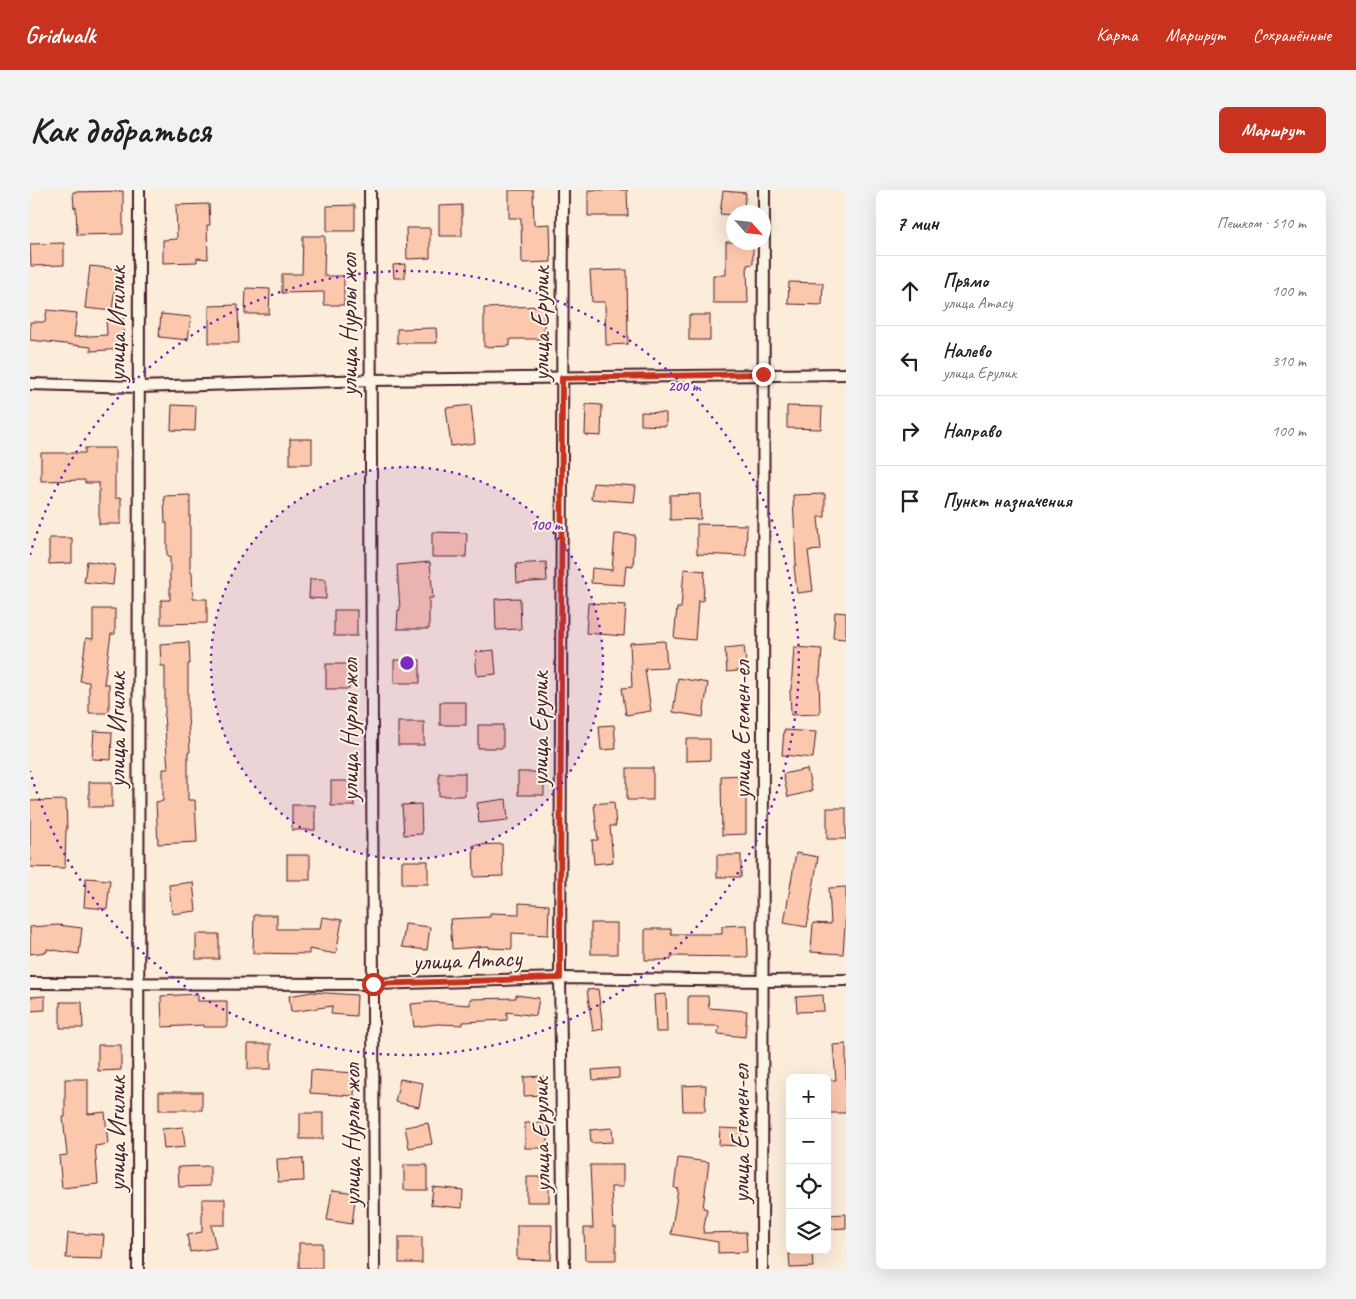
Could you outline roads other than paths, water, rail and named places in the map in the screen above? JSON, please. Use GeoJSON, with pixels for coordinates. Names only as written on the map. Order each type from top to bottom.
{"type":"FeatureCollection","features":[{"type":"Feature","properties":{"kind":"street","name":"улица Игилик"},"geometry":{"type":"LineString","coordinates":[[138,1269],[139,190]]}},
{"type":"Feature","properties":{"kind":"street","name":"улица Нурлы жол"},"geometry":{"type":"LineString","coordinates":[[370,190],[374,1269]]}},
{"type":"Feature","properties":{"kind":"street","name":"улица Ерулик"},"geometry":{"type":"LineString","coordinates":[[563,190],[560,978],[564,1269]]}},
{"type":"Feature","properties":{"kind":"street","name":"улица Егемен-ел"},"geometry":{"type":"LineString","coordinates":[[762,1269],[764,190]]}},
{"type":"Feature","properties":{"kind":"street"},"geometry":{"type":"LineString","coordinates":[[30,384],[138,387],[370,380],[846,374]]}},
{"type":"Feature","properties":{"kind":"street","name":"улица Атасу"},"geometry":{"type":"LineString","coordinates":[[30,983],[373,984],[560,978],[763,981],[846,980]]}}]}
